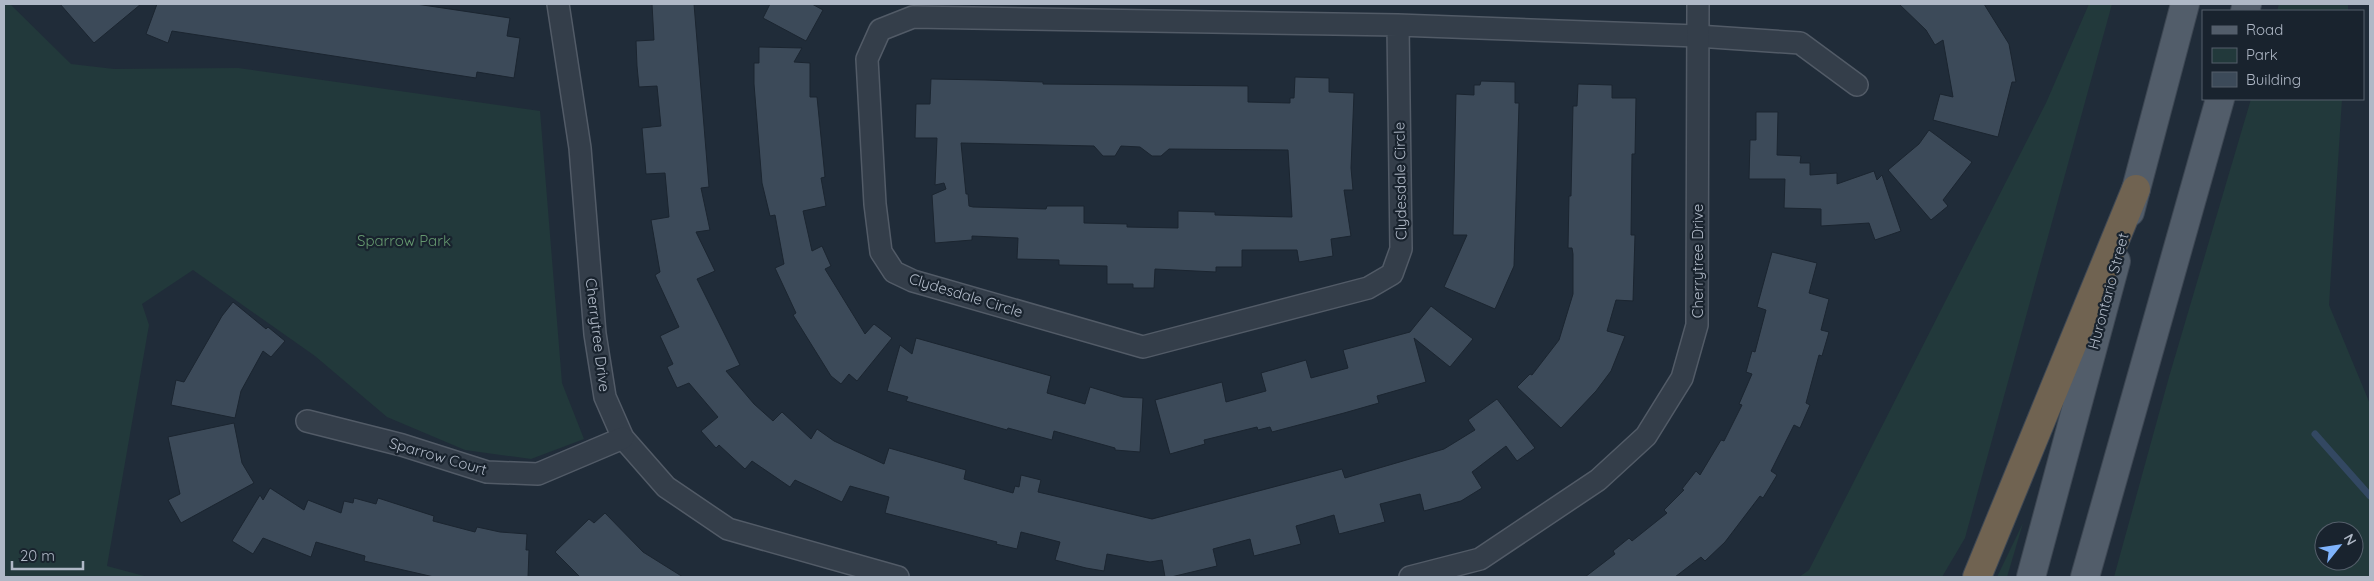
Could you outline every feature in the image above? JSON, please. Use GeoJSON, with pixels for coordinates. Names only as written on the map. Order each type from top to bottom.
{"type":"FeatureCollection","features":[{"type":"Feature","properties":{"kind":"highway"},"geometry":{"type":"LineString","coordinates":[[1977,577],[2136,189]]}},
{"type":"Feature","properties":{"kind":"main road","name":"Hurontario Street"},"geometry":{"type":"LineString","coordinates":[[2031,577],[2185,4]]}},
{"type":"Feature","properties":{"kind":"main road"},"geometry":{"type":"LineString","coordinates":[[2085,577],[2220,100]]}},
{"type":"Feature","properties":{"kind":"street","name":"Cherrytree Drive"},"geometry":{"type":"LineString","coordinates":[[558,4],[580,148],[595,334],[605,397],[623,438],[666,487],[728,528],[898,577]]}},
{"type":"Feature","properties":{"kind":"street","name":"Cherrytree Drive"},"geometry":{"type":"LineString","coordinates":[[1410,577],[1480,559],[1598,480],[1646,436],[1682,378],[1697,326],[1698,4]]}},
{"type":"Feature","properties":{"kind":"street","name":"Clydesdale Circle"},"geometry":{"type":"LineString","coordinates":[[1398,26],[1401,249],[1392,274],[1368,288],[1144,347],[913,281],[894,272],[881,252],[875,204],[867,59],[880,30],[912,16],[1398,26],[1697,36],[1800,43],[1857,85]]}},
{"type":"Feature","properties":{"kind":"street","name":"Sparrow Court"},"geometry":{"type":"LineString","coordinates":[[308,421],[402,446],[487,472],[538,474],[623,438]]}},
{"type":"Feature","properties":{"kind":"green space","name":"Sparrow Park"},"geometry":{"type":"Polygon","coordinates":[[[4,4],[10,4],[71,64],[114,69],[238,68],[540,111],[562,383],[584,439],[531,459],[465,450],[387,417],[315,356],[193,270],[142,304],[149,325],[107,566],[148,577],[4,577],[4,4]]]}},
{"type":"Feature","properties":{"kind":"green space"},"geometry":{"type":"Polygon","coordinates":[[[2089,4],[2112,4],[1965,538],[1942,577],[1799,577],[1809,570],[2046,103],[2089,4]]]}},
{"type":"Feature","properties":{"kind":"green space"},"geometry":{"type":"Polygon","coordinates":[[[2279,4],[2348,4],[2348,10],[2277,10],[2279,4]]]}},
{"type":"Feature","properties":{"kind":"green space"},"geometry":{"type":"Polygon","coordinates":[[[2251,100],[2342,100],[2329,305],[2370,404],[2370,577],[2114,577],[2169,377],[2251,100]]]}},
{"type":"Feature","properties":{"kind":"green space"},"geometry":{"type":"Polygon","coordinates":[[[2023,523],[2007,577],[1997,577],[2023,523]]]}},
{"type":"Feature","properties":{"kind":"building"},"geometry":{"type":"Polygon","coordinates":[[[60,4],[141,4],[94,43],[60,4]]]}},
{"type":"Feature","properties":{"kind":"building"},"geometry":{"type":"Polygon","coordinates":[[[157,4],[416,4],[510,18],[507,36],[520,38],[514,78],[477,72],[476,78],[172,31],[168,43],[146,34],[157,4]]]}},
{"type":"Feature","properties":{"kind":"building"},"geometry":{"type":"Polygon","coordinates":[[[652,4],[694,4],[709,187],[701,188],[710,230],[696,232],[715,271],[697,279],[740,365],[726,371],[754,404],[773,421],[782,412],[811,439],[817,429],[834,441],[884,464],[889,448],[966,470],[964,479],[1013,493],[1015,486],[1019,487],[1021,475],[1041,480],[1038,492],[1152,519],[1342,469],[1345,478],[1444,449],[1475,430],[1468,420],[1497,399],[1535,448],[1517,461],[1506,446],[1472,472],[1482,488],[1461,501],[1424,511],[1420,494],[1380,504],[1385,522],[1339,534],[1334,515],[1296,526],[1301,544],[1254,556],[1250,539],[1213,549],[1217,566],[1171,577],[1165,577],[1162,560],[1150,562],[1107,554],[1104,571],[1086,568],[1055,560],[1060,542],[1021,532],[1017,549],[885,513],[889,497],[850,486],[842,502],[795,480],[790,487],[752,461],[745,469],[719,445],[716,448],[701,431],[718,417],[689,383],[677,388],[667,367],[673,364],[660,336],[679,327],[655,275],[660,272],[651,220],[669,217],[665,173],[646,174],[642,128],[661,126],[657,86],[639,87],[637,66],[636,41],[654,40],[652,4]]]}},
{"type":"Feature","properties":{"kind":"building"},"geometry":{"type":"Polygon","coordinates":[[[770,4],[812,4],[823,10],[806,41],[763,18],[770,4]]]}},
{"type":"Feature","properties":{"kind":"building"},"geometry":{"type":"Polygon","coordinates":[[[1899,4],[1984,4],[2009,44],[2016,82],[2012,82],[1998,137],[1933,120],[1940,94],[1953,97],[1943,40],[1935,45],[1926,30],[1899,4]]]}},
{"type":"Feature","properties":{"kind":"building"},"geometry":{"type":"Polygon","coordinates":[[[759,47],[802,48],[794,62],[810,63],[810,97],[817,97],[825,177],[821,178],[826,206],[803,211],[812,251],[822,246],[831,266],[825,269],[865,334],[874,324],[892,338],[857,381],[849,374],[841,384],[831,376],[793,315],[796,313],[775,268],[784,264],[775,215],[770,216],[762,183],[754,84],[754,63],[759,63],[759,47]]]}},
{"type":"Feature","properties":{"kind":"building"},"geometry":{"type":"Polygon","coordinates":[[[1295,77],[1329,78],[1329,92],[1354,93],[1351,168],[1353,190],[1344,190],[1351,236],[1331,239],[1333,256],[1299,262],[1297,250],[1242,250],[1242,267],[1216,267],[1216,272],[1155,269],[1154,288],[1133,288],[1133,284],[1107,284],[1107,266],[1059,265],[1059,260],[1017,259],[1018,238],[972,236],[972,240],[935,243],[932,195],[946,189],[944,183],[935,185],[937,138],[915,138],[916,104],[930,104],[931,79],[1043,82],[1043,84],[1248,86],[1248,102],[1290,103],[1290,98],[1294,98],[1295,77]],[[961,143],[969,206],[1046,209],[1047,206],[1084,206],[1084,223],[1127,224],[1127,227],[1178,228],[1178,211],[1215,212],[1215,215],[1292,217],[1288,150],[1169,149],[1161,156],[1152,156],[1140,147],[1121,146],[1115,156],[1103,156],[1094,146],[961,143]]]}},
{"type":"Feature","properties":{"kind":"building"},"geometry":{"type":"Polygon","coordinates":[[[1481,81],[1515,82],[1515,103],[1519,103],[1514,266],[1495,309],[1444,287],[1467,235],[1453,235],[1456,94],[1474,95],[1474,85],[1480,85],[1481,81]]]}},
{"type":"Feature","properties":{"kind":"building"},"geometry":{"type":"Polygon","coordinates":[[[1578,84],[1612,85],[1612,98],[1636,98],[1635,154],[1632,154],[1631,235],[1635,235],[1633,301],[1616,300],[1607,331],[1625,336],[1611,371],[1596,391],[1561,428],[1517,387],[1530,374],[1532,375],[1559,340],[1573,294],[1573,254],[1572,248],[1568,248],[1569,196],[1571,196],[1573,106],[1577,106],[1578,84]]]}},
{"type":"Feature","properties":{"kind":"building"},"geometry":{"type":"Polygon","coordinates":[[[1756,112],[1778,112],[1777,155],[1801,156],[1800,163],[1810,163],[1810,175],[1837,173],[1837,184],[1874,171],[1877,180],[1882,175],[1901,231],[1875,240],[1869,223],[1821,226],[1821,209],[1784,208],[1785,179],[1749,179],[1750,140],[1756,140],[1756,112]]]}},
{"type":"Feature","properties":{"kind":"building"},"geometry":{"type":"Polygon","coordinates":[[[1929,130],[1972,162],[1943,200],[1948,206],[1931,220],[1888,170],[1919,144],[1929,130]]]}},
{"type":"Feature","properties":{"kind":"building"},"geometry":{"type":"Polygon","coordinates":[[[1772,252],[1817,263],[1809,293],[1829,299],[1821,330],[1829,332],[1822,356],[1819,355],[1806,403],[1810,405],[1800,428],[1794,425],[1771,471],[1777,475],[1763,498],[1760,496],[1725,542],[1705,561],[1701,557],[1675,577],[1585,577],[1615,554],[1613,551],[1629,538],[1632,541],[1667,513],[1664,510],[1684,490],[1682,489],[1696,471],[1700,475],[1721,440],[1724,441],[1742,405],[1739,404],[1752,374],[1746,372],[1752,351],[1755,352],[1766,310],[1757,307],[1772,252]]]}},
{"type":"Feature","properties":{"kind":"building"},"geometry":{"type":"Polygon","coordinates":[[[233,302],[266,329],[268,327],[285,341],[271,357],[263,351],[241,391],[235,418],[171,405],[176,380],[184,382],[222,316],[233,302]]]}},
{"type":"Feature","properties":{"kind":"building"},"geometry":{"type":"Polygon","coordinates":[[[1431,306],[1473,339],[1450,367],[1414,338],[1426,382],[1377,396],[1379,403],[1344,413],[1272,432],[1270,427],[1258,430],[1257,427],[1204,440],[1205,444],[1170,454],[1155,400],[1222,382],[1226,402],[1266,391],[1261,373],[1306,360],[1311,378],[1348,368],[1343,350],[1410,332],[1431,306]]]}},
{"type":"Feature","properties":{"kind":"building"},"geometry":{"type":"Polygon","coordinates":[[[916,338],[1051,376],[1047,393],[1085,404],[1090,387],[1123,397],[1143,398],[1140,452],[1115,450],[1115,448],[1054,431],[1052,440],[1008,428],[1007,430],[906,401],[908,397],[887,391],[900,345],[912,354],[916,338]]]}},
{"type":"Feature","properties":{"kind":"building"},"geometry":{"type":"Polygon","coordinates":[[[234,423],[242,463],[254,483],[181,523],[168,500],[180,494],[168,437],[234,423]]]}},
{"type":"Feature","properties":{"kind":"building"},"geometry":{"type":"Polygon","coordinates":[[[270,488],[304,510],[308,500],[341,513],[344,501],[353,503],[354,498],[376,504],[378,498],[434,516],[433,521],[475,532],[477,527],[500,532],[527,534],[526,550],[529,550],[528,577],[434,577],[364,561],[365,556],[316,542],[311,557],[263,538],[253,554],[232,541],[260,495],[263,500],[270,488]]]}},
{"type":"Feature","properties":{"kind":"building"},"geometry":{"type":"Polygon","coordinates":[[[605,513],[643,552],[683,577],[580,577],[555,552],[589,519],[594,523],[605,513]]]}},
{"type":"Feature","properties":{"kind":"waterway"},"geometry":{"type":"LineString","coordinates":[[2315,434],[2370,496]]}}]}
